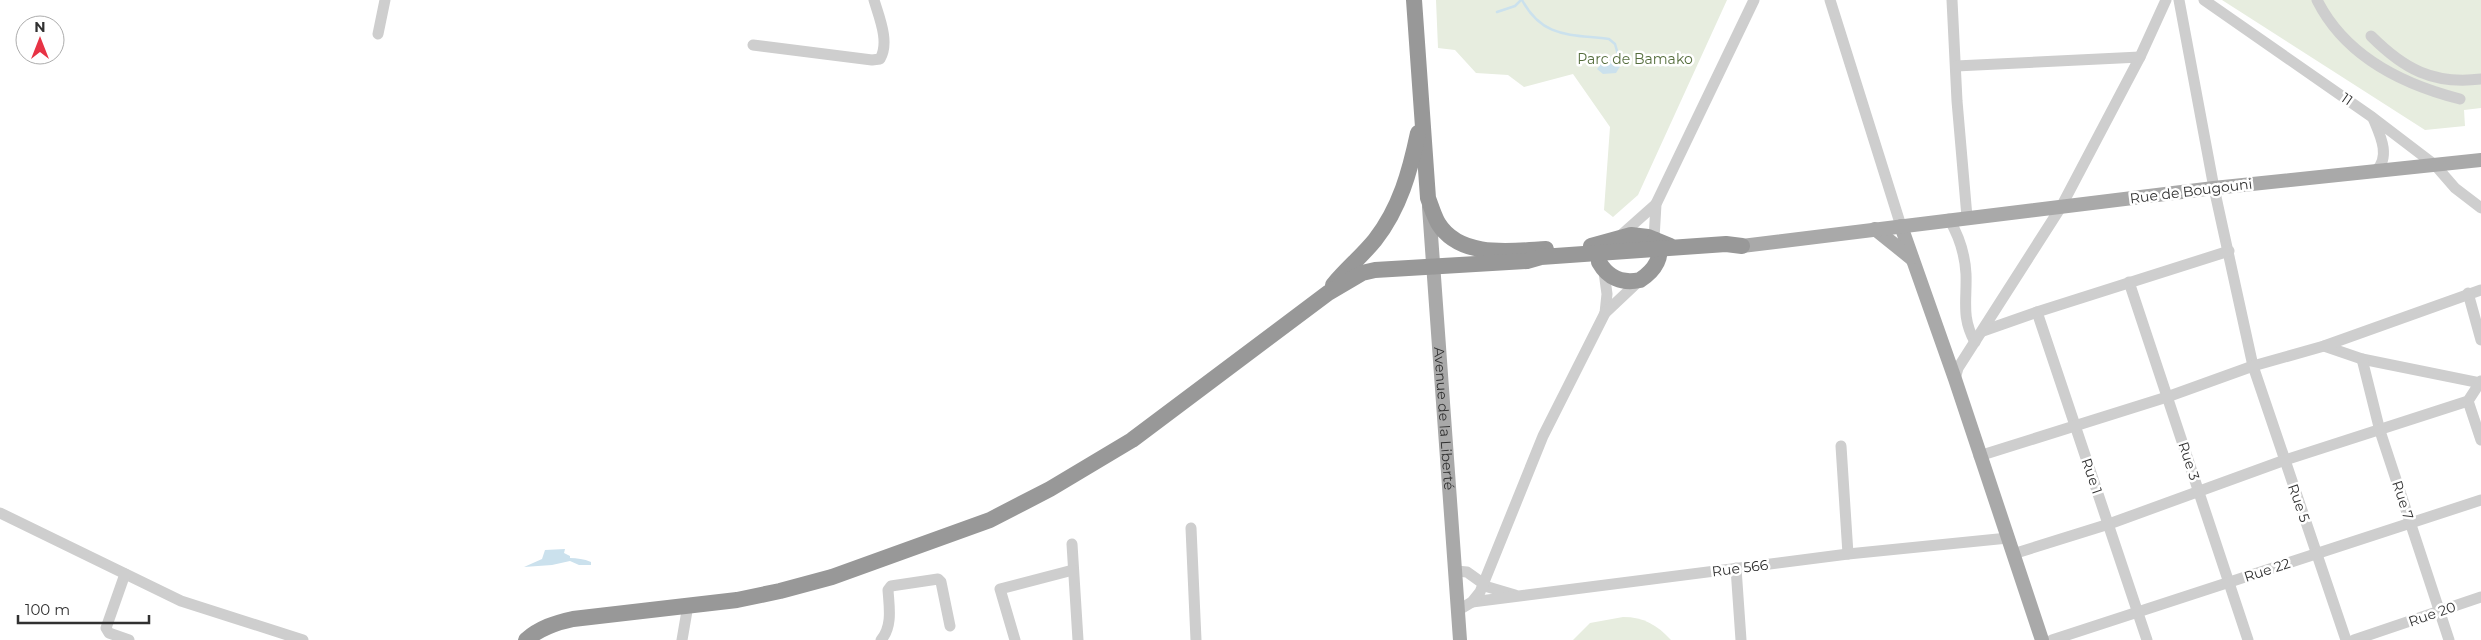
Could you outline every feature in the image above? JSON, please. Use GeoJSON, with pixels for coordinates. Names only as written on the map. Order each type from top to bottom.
{"type":"FeatureCollection","features":[{"type":"Feature","properties":{"kind":"highway"},"geometry":{"type":"LineString","coordinates":[[1414,0],[1428,198],[1438,223],[1446,233],[1480,249],[1496,251],[1589,247],[1631,236],[1662,249]]}},
{"type":"Feature","properties":{"kind":"highway"},"geometry":{"type":"LineString","coordinates":[[1328,293],[1374,240],[1394,209],[1410,170],[1422,114]]}},
{"type":"Feature","properties":{"kind":"highway"},"geometry":{"type":"LineString","coordinates":[[526,640],[536,631],[556,622],[588,616],[738,600],[832,577],[990,520],[1050,489],[1132,440],[1328,293],[1362,274],[1397,268],[1454,265],[1527,262],[1539,264],[1602,263],[1662,249],[1726,244],[1742,246]]}},
{"type":"Feature","properties":{"kind":"highway"},"geometry":{"type":"LineString","coordinates":[[1602,263],[1617,279],[1640,280],[1651,271],[1662,249]]}},
{"type":"Feature","properties":{"kind":"main road","name":"Rue de Bougouni"},"geometry":{"type":"LineString","coordinates":[[1742,246],[1949,219],[2214,188],[2481,160]]}},
{"type":"Feature","properties":{"kind":"main road","name":"Avenue de la Liberté"},"geometry":{"type":"LineString","coordinates":[[1428,198],[1460,640]]}},
{"type":"Feature","properties":{"kind":"main road"},"geometry":{"type":"LineString","coordinates":[[1901,226],[1956,379],[2012,554],[2042,640]]}},
{"type":"Feature","properties":{"kind":"main road"},"geometry":{"type":"LineString","coordinates":[[1875,229],[1908,253],[1914,261]]}},
{"type":"Feature","properties":{"kind":"street"},"geometry":{"type":"LineString","coordinates":[[378,34],[385,0]]}},
{"type":"Feature","properties":{"kind":"street"},"geometry":{"type":"LineString","coordinates":[[753,45],[872,60],[880,59],[883,53],[883,29],[874,0]]}},
{"type":"Feature","properties":{"kind":"street"},"geometry":{"type":"LineString","coordinates":[[1605,313],[1607,294],[1602,263],[1616,240],[1656,204],[1754,0]]}},
{"type":"Feature","properties":{"kind":"street"},"geometry":{"type":"LineString","coordinates":[[1830,0],[1901,226]]}},
{"type":"Feature","properties":{"kind":"street"},"geometry":{"type":"LineString","coordinates":[[1952,0],[1967,217]]}},
{"type":"Feature","properties":{"kind":"street"},"geometry":{"type":"LineString","coordinates":[[1956,379],[1958,368],[1983,332],[2061,207],[2140,57],[2166,0]]}},
{"type":"Feature","properties":{"kind":"street","name":"Rue 5"},"geometry":{"type":"LineString","coordinates":[[2179,0],[2214,188],[2229,251],[2252,366],[2346,640]]}},
{"type":"Feature","properties":{"kind":"street","name":"11"},"geometry":{"type":"LineString","coordinates":[[2204,0],[2372,117],[2435,165],[2455,188],[2481,208]]}},
{"type":"Feature","properties":{"kind":"street"},"geometry":{"type":"LineString","coordinates":[[2317,0],[2325,15],[2346,42],[2388,74],[2440,94],[2460,99]]}},
{"type":"Feature","properties":{"kind":"street"},"geometry":{"type":"LineString","coordinates":[[2371,36],[2398,60],[2428,76],[2459,82],[2481,79]]}},
{"type":"Feature","properties":{"kind":"street"},"geometry":{"type":"LineString","coordinates":[[1956,66],[2140,57]]}},
{"type":"Feature","properties":{"kind":"street"},"geometry":{"type":"LineString","coordinates":[[2372,117],[2384,149],[2384,159],[2376,171]]}},
{"type":"Feature","properties":{"kind":"street"},"geometry":{"type":"LineString","coordinates":[[1656,204],[1662,249]]}},
{"type":"Feature","properties":{"kind":"street"},"geometry":{"type":"LineString","coordinates":[[1949,219],[1961,241],[1966,272],[1966,327],[1975,342]]}},
{"type":"Feature","properties":{"kind":"street"},"geometry":{"type":"LineString","coordinates":[[1983,332],[2037,312],[2229,251]]}},
{"type":"Feature","properties":{"kind":"street"},"geometry":{"type":"LineString","coordinates":[[1458,611],[1472,602],[1480,592],[1543,436],[1605,313],[1640,280]]}},
{"type":"Feature","properties":{"kind":"street","name":"Rue 3"},"geometry":{"type":"LineString","coordinates":[[2129,282],[2248,640]]}},
{"type":"Feature","properties":{"kind":"street"},"geometry":{"type":"LineString","coordinates":[[1980,456],[2167,397],[2252,366],[2324,346],[2468,293],[2481,290]]}},
{"type":"Feature","properties":{"kind":"street"},"geometry":{"type":"LineString","coordinates":[[2468,293],[2481,340]]}},
{"type":"Feature","properties":{"kind":"street","name":"Rue 1"},"geometry":{"type":"LineString","coordinates":[[2037,312],[2148,640]]}},
{"type":"Feature","properties":{"kind":"street"},"geometry":{"type":"LineString","coordinates":[[2012,554],[2108,524],[2285,460],[2380,431],[2468,401],[2481,382],[2362,359],[2324,346]]}},
{"type":"Feature","properties":{"kind":"street","name":"Rue 7"},"geometry":{"type":"LineString","coordinates":[[2362,359],[2380,431],[2449,640]]}},
{"type":"Feature","properties":{"kind":"street"},"geometry":{"type":"LineString","coordinates":[[2468,401],[2481,440]]}},
{"type":"Feature","properties":{"kind":"street"},"geometry":{"type":"LineString","coordinates":[[1841,446],[1848,554]]}},
{"type":"Feature","properties":{"kind":"street","name":"Rue 22"},"geometry":{"type":"LineString","coordinates":[[2052,640],[2481,500]]}},
{"type":"Feature","properties":{"kind":"street"},"geometry":{"type":"LineString","coordinates":[[0,513],[181,601],[303,640]]}},
{"type":"Feature","properties":{"kind":"street"},"geometry":{"type":"LineString","coordinates":[[1191,528],[1196,640]]}},
{"type":"Feature","properties":{"kind":"street","name":"Rue 566"},"geometry":{"type":"LineString","coordinates":[[1472,602],[1848,554],[2008,538]]}},
{"type":"Feature","properties":{"kind":"street"},"geometry":{"type":"LineString","coordinates":[[1072,544],[1078,640]]}},
{"type":"Feature","properties":{"kind":"street"},"geometry":{"type":"LineString","coordinates":[[1736,568],[1741,640]]}},
{"type":"Feature","properties":{"kind":"street"},"geometry":{"type":"LineString","coordinates":[[1015,640],[1000,590],[1073,570]]}},
{"type":"Feature","properties":{"kind":"street"},"geometry":{"type":"LineString","coordinates":[[1456,571],[1467,572],[1483,583],[1517,595]]}},
{"type":"Feature","properties":{"kind":"street"},"geometry":{"type":"LineString","coordinates":[[125,574],[106,628],[109,633],[129,640]]}},
{"type":"Feature","properties":{"kind":"street"},"geometry":{"type":"LineString","coordinates":[[881,640],[887,630],[890,614],[888,590],[891,586],[938,579],[941,582],[950,626]]}},
{"type":"Feature","properties":{"kind":"street","name":"Rue 20"},"geometry":{"type":"LineString","coordinates":[[2354,640],[2481,597]]}},
{"type":"Feature","properties":{"kind":"street"},"geometry":{"type":"LineString","coordinates":[[682,640],[688,605]]}},
{"type":"Feature","properties":{"kind":"green space","name":"Parc de Bamako"},"geometry":{"type":"Polygon","coordinates":[[[1436,0],[1727,0],[1638,195],[1613,217],[1604,210],[1610,127],[1573,74],[1524,87],[1508,75],[1476,73],[1455,50],[1438,48],[1436,0]]]}},
{"type":"Feature","properties":{"kind":"green space"},"geometry":{"type":"Polygon","coordinates":[[[2222,0],[2481,0],[2481,108],[2464,110],[2465,126],[2425,130],[2222,0]]]}},
{"type":"Feature","properties":{"kind":"green space"},"geometry":{"type":"Polygon","coordinates":[[[1623,617],[1644,620],[1661,630],[1671,640],[1573,640],[1590,623],[1623,617]]]}},
{"type":"Feature","properties":{"kind":"water"},"geometry":{"type":"Polygon","coordinates":[[[1609,56],[1624,60],[1616,73],[1603,74],[1597,69],[1602,63],[1608,63],[1611,59],[1609,56]]]}},
{"type":"Feature","properties":{"kind":"water"},"geometry":{"type":"Polygon","coordinates":[[[565,549],[564,553],[570,556],[570,558],[591,562],[591,565],[579,565],[570,561],[552,565],[524,567],[542,559],[545,550],[565,549]]]}},
{"type":"Feature","properties":{"kind":"waterway"},"geometry":{"type":"LineString","coordinates":[[1497,12],[1515,6],[1521,0]]}},
{"type":"Feature","properties":{"kind":"waterway"},"geometry":{"type":"LineString","coordinates":[[1522,0],[1530,13],[1549,28],[1570,35],[1609,39],[1615,44],[1619,58]]}}]}
